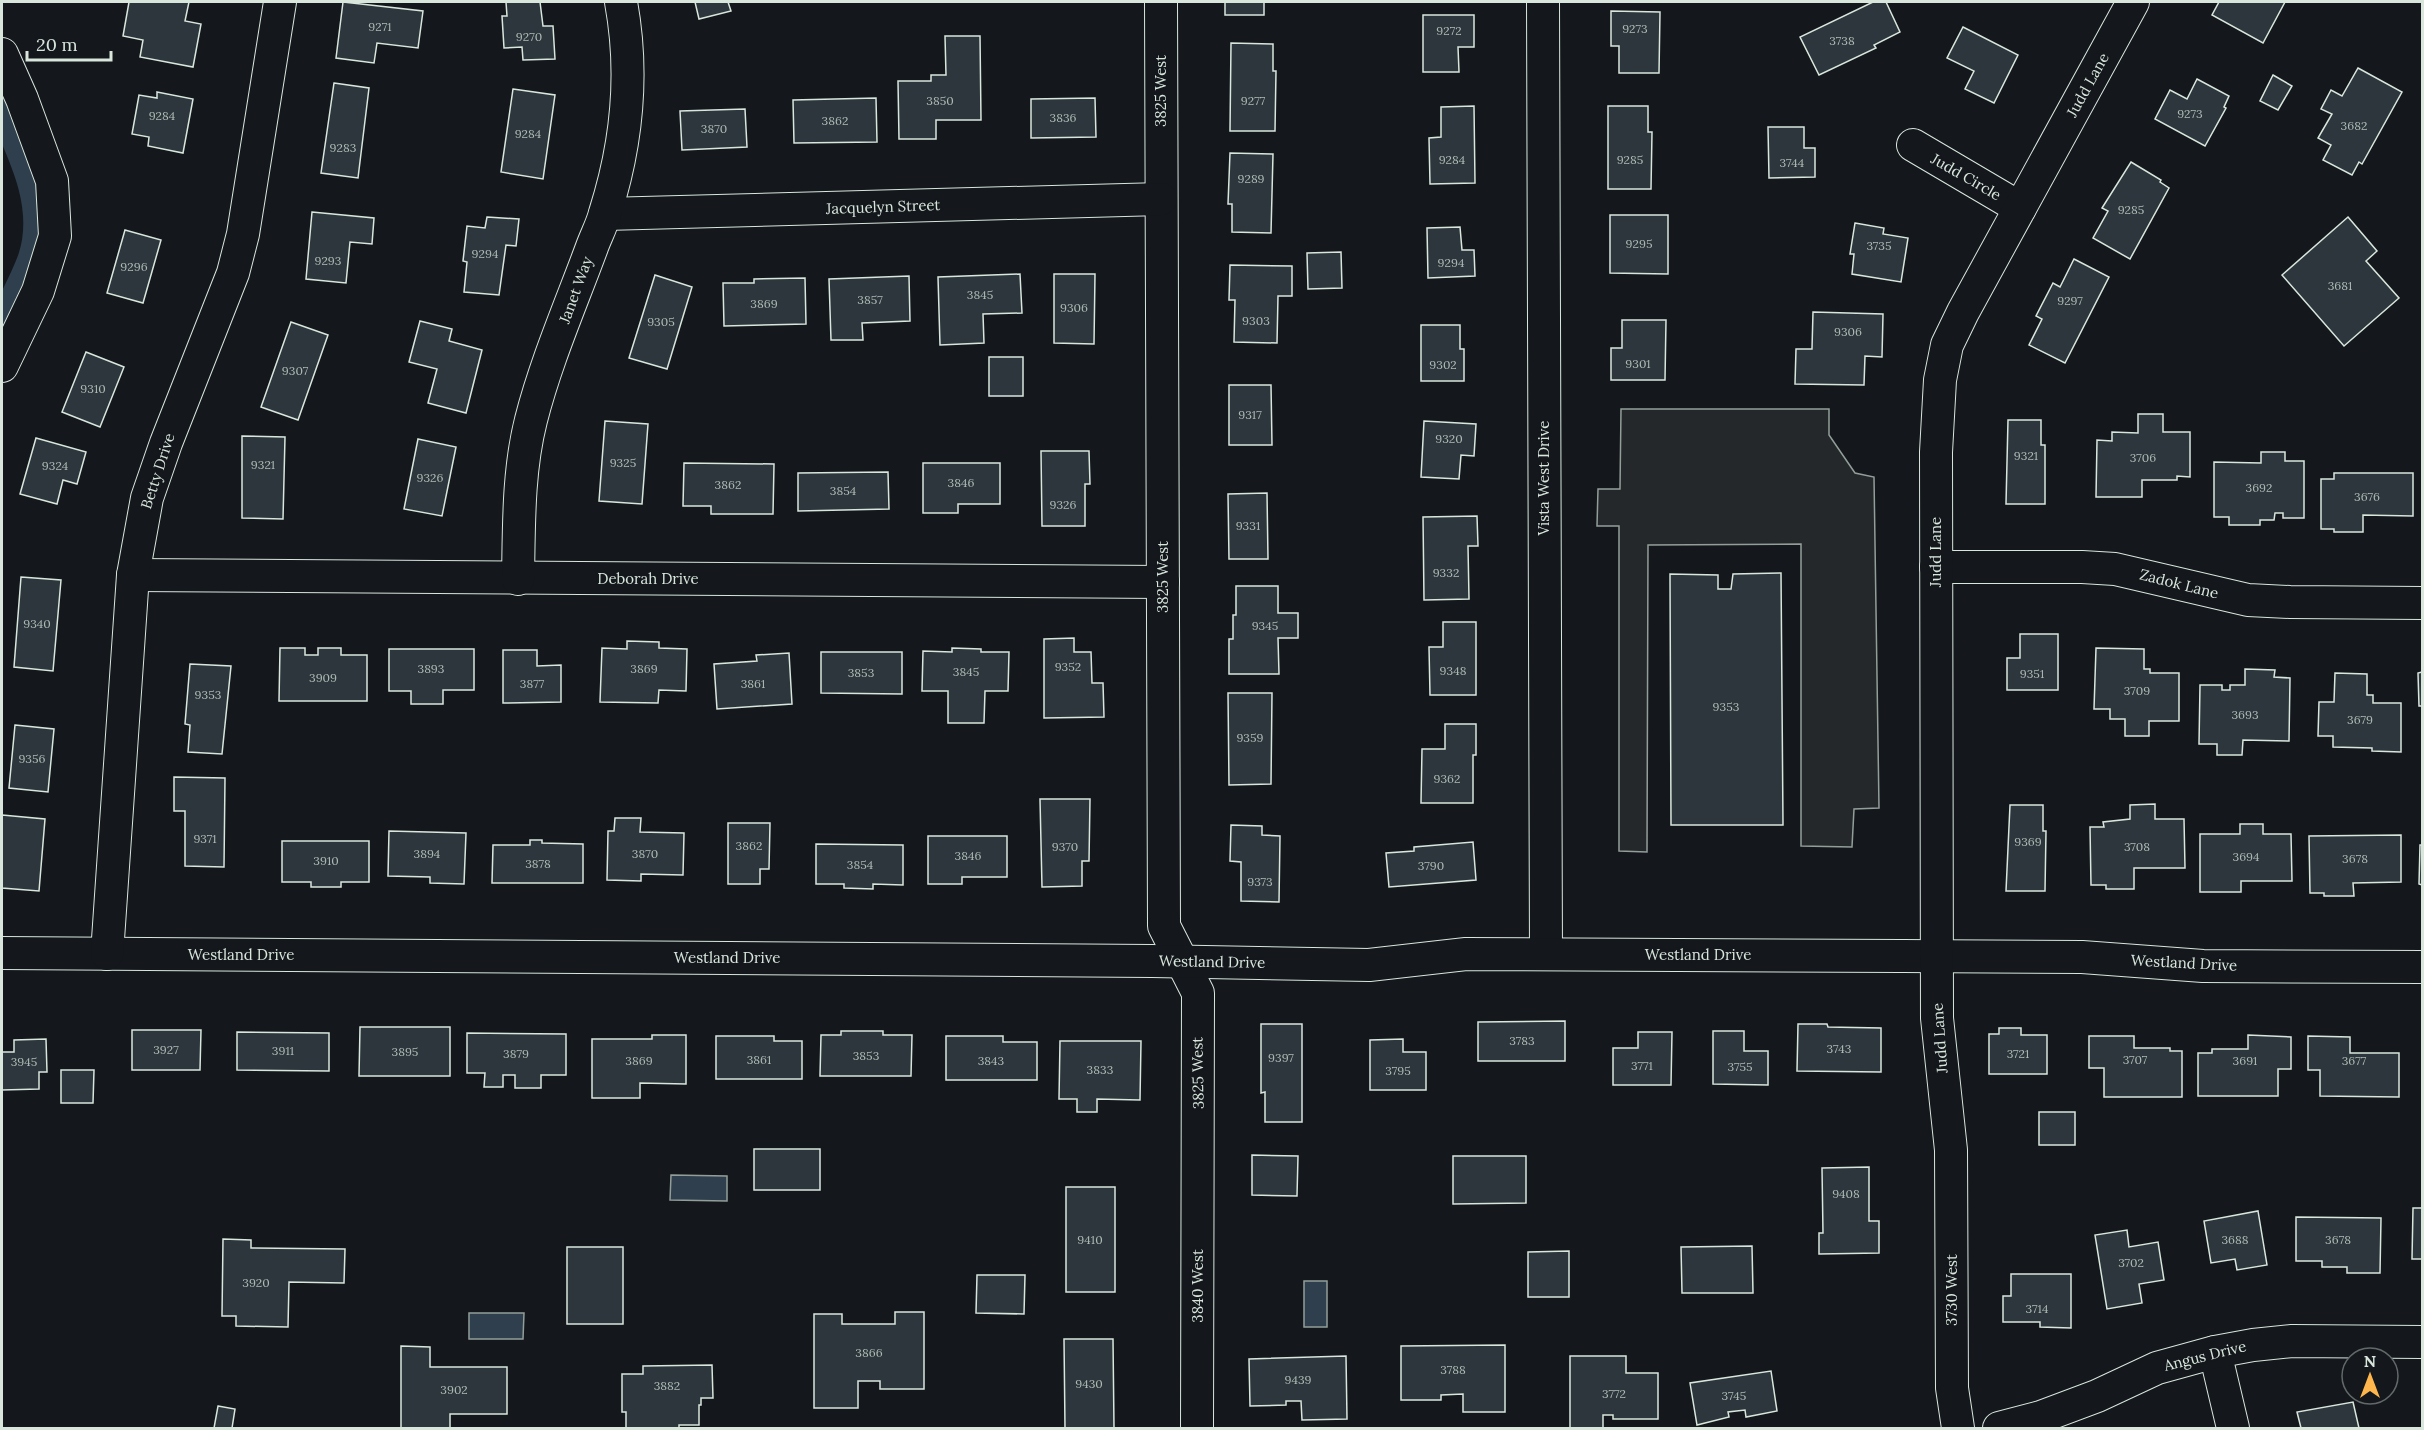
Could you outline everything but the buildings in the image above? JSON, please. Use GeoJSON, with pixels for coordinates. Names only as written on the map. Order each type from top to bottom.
{"type":"FeatureCollection","features":[{"type":"Feature","properties":{"kind":"street","name":"Betty Drive"},"geometry":{"type":"LineString","coordinates":[[107,954],[133,575],[139,533],[155,476],[233,273],[243,234],[280,2]]}},
{"type":"Feature","properties":{"kind":"street","name":"Janet Way"},"geometry":{"type":"LineString","coordinates":[[518,579],[522,473],[531,420],[547,369],[605,214],[620,157],[628,104],[628,51],[621,2]]}},
{"type":"Feature","properties":{"kind":"street","name":"3825 West"},"geometry":{"type":"LineString","coordinates":[[1161,2],[1164,927],[1198,993],[1199,1144]]}},
{"type":"Feature","properties":{"kind":"street","name":"Vista West Drive"},"geometry":{"type":"LineString","coordinates":[[1543,2],[1546,954]]}},
{"type":"Feature","properties":{"kind":"street","name":"Judd Lane"},"geometry":{"type":"LineString","coordinates":[[1951,1150],[1936,1018],[1936,452],[1940,380],[1947,345],[2133,2]]}},
{"type":"Feature","properties":{"kind":"street"},"geometry":{"type":"LineString","coordinates":[[2,54],[22,99],[52,181],[55,236],[38,291],[2,366]]}},
{"type":"Feature","properties":{"kind":"street","name":"Judd Circle"},"geometry":{"type":"LineString","coordinates":[[1913,146],[2020,208]]}},
{"type":"Feature","properties":{"kind":"street","name":"Jacquelyn Street"},"geometry":{"type":"LineString","coordinates":[[605,214],[1161,199]]}},
{"type":"Feature","properties":{"kind":"street","name":"Zadok Lane"},"geometry":{"type":"LineString","coordinates":[[1936,567],[2104,568],[2248,600],[2422,603]]}},
{"type":"Feature","properties":{"kind":"street","name":"Deborah Drive"},"geometry":{"type":"LineString","coordinates":[[133,575],[1163,582]]}},
{"type":"Feature","properties":{"kind":"street","name":"Westland Drive"},"geometry":{"type":"LineString","coordinates":[[2,953],[1152,961],[1369,965],[1466,954],[1936,956],[2082,957],[2202,966],[2422,967]]}},
{"type":"Feature","properties":{"kind":"street","name":"3840 West"},"geometry":{"type":"LineString","coordinates":[[1197,1428],[1199,1144]]}},
{"type":"Feature","properties":{"kind":"street","name":"3730 West"},"geometry":{"type":"LineString","coordinates":[[1951,1150],[1952,1388],[1958,1428]]}},
{"type":"Feature","properties":{"kind":"street","name":"Angus Drive"},"geometry":{"type":"LineString","coordinates":[[1999,1428],[2041,1417],[2097,1396],[2157,1368],[2215,1352],[2292,1341],[2422,1342]]}},
{"type":"Feature","properties":{"kind":"street"},"geometry":{"type":"LineString","coordinates":[[2215,1352],[2233,1428]]}},
{"type":"Feature","properties":{"kind":"shaded area"},"geometry":{"type":"Polygon","coordinates":[[[1621,409],[1829,409],[1829,435],[1855,473],[1874,477],[1879,808],[1854,809],[1852,847],[1801,846],[1801,544],[1648,545],[1647,852],[1619,851],[1619,526],[1597,526],[1598,489],[1620,489],[1621,409]]]}},
{"type":"Feature","properties":{"kind":"water"},"geometry":{"type":"Polygon","coordinates":[[[671,1175],[727,1176],[727,1201],[670,1200],[671,1175]]]}},
{"type":"Feature","properties":{"kind":"water"},"geometry":{"type":"Polygon","coordinates":[[[1304,1281],[1327,1281],[1327,1327],[1304,1327],[1304,1281]]]}},
{"type":"Feature","properties":{"kind":"water"},"geometry":{"type":"Polygon","coordinates":[[[469,1313],[524,1313],[523,1339],[469,1339],[469,1313]]]}},
{"type":"Feature","properties":{"kind":"waterway"},"geometry":{"type":"LineString","coordinates":[[2,107],[26,162],[32,181],[38,219],[33,258],[2,325]]}}]}
